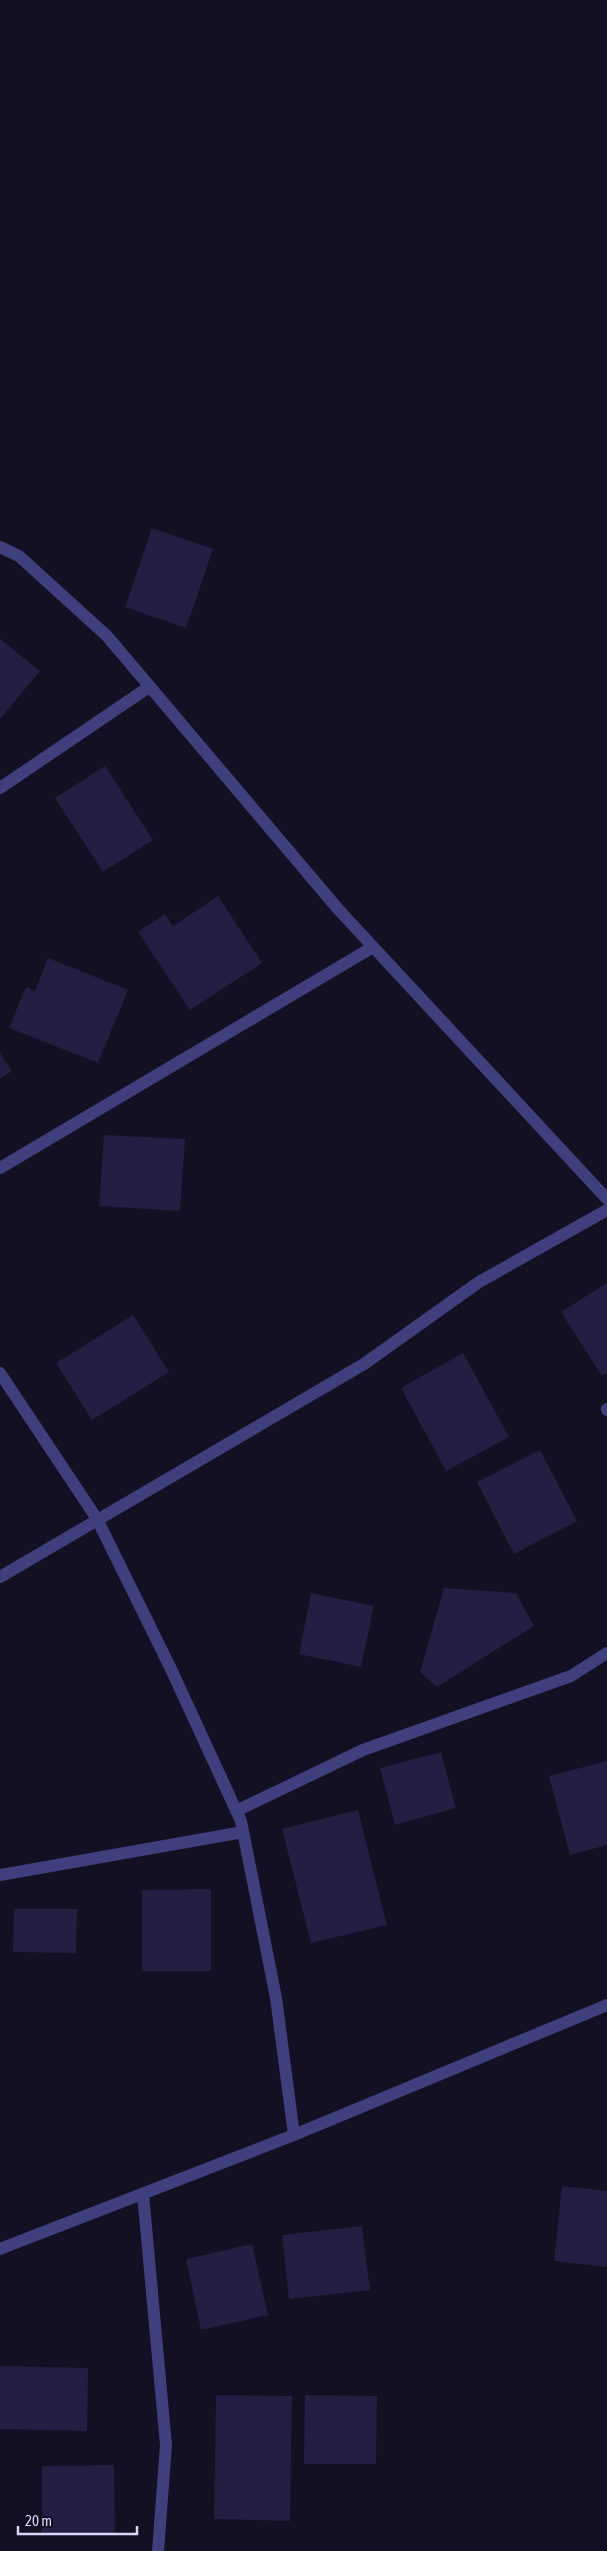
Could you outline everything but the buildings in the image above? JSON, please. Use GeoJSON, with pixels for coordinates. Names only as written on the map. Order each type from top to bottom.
{"type":"FeatureCollection","features":[{"type":"Feature","properties":{"kind":"street"},"geometry":{"type":"LineString","coordinates":[[0,547],[19,556],[106,636],[338,909],[607,1199]]}},
{"type":"Feature","properties":{"kind":"street"},"geometry":{"type":"LineString","coordinates":[[0,788],[150,687]]}},
{"type":"Feature","properties":{"kind":"street"},"geometry":{"type":"LineString","coordinates":[[0,1168],[373,947]]}},
{"type":"Feature","properties":{"kind":"street"},"geometry":{"type":"LineString","coordinates":[[0,1577],[364,1364],[478,1282],[607,1210]]}},
{"type":"Feature","properties":{"kind":"street"},"geometry":{"type":"LineString","coordinates":[[0,1372],[98,1519],[171,1669],[236,1811],[243,1832],[276,1998],[294,2135]]}},
{"type":"Feature","properties":{"kind":"street"},"geometry":{"type":"LineString","coordinates":[[236,1811],[363,1750],[571,1676],[607,1653]]}},
{"type":"Feature","properties":{"kind":"street"},"geometry":{"type":"LineString","coordinates":[[0,1875],[243,1832]]}},
{"type":"Feature","properties":{"kind":"street"},"geometry":{"type":"LineString","coordinates":[[0,2249],[294,2135],[607,2006]]}},
{"type":"Feature","properties":{"kind":"street"},"geometry":{"type":"LineString","coordinates":[[143,2194],[166,2445],[158,2551]]}}]}
